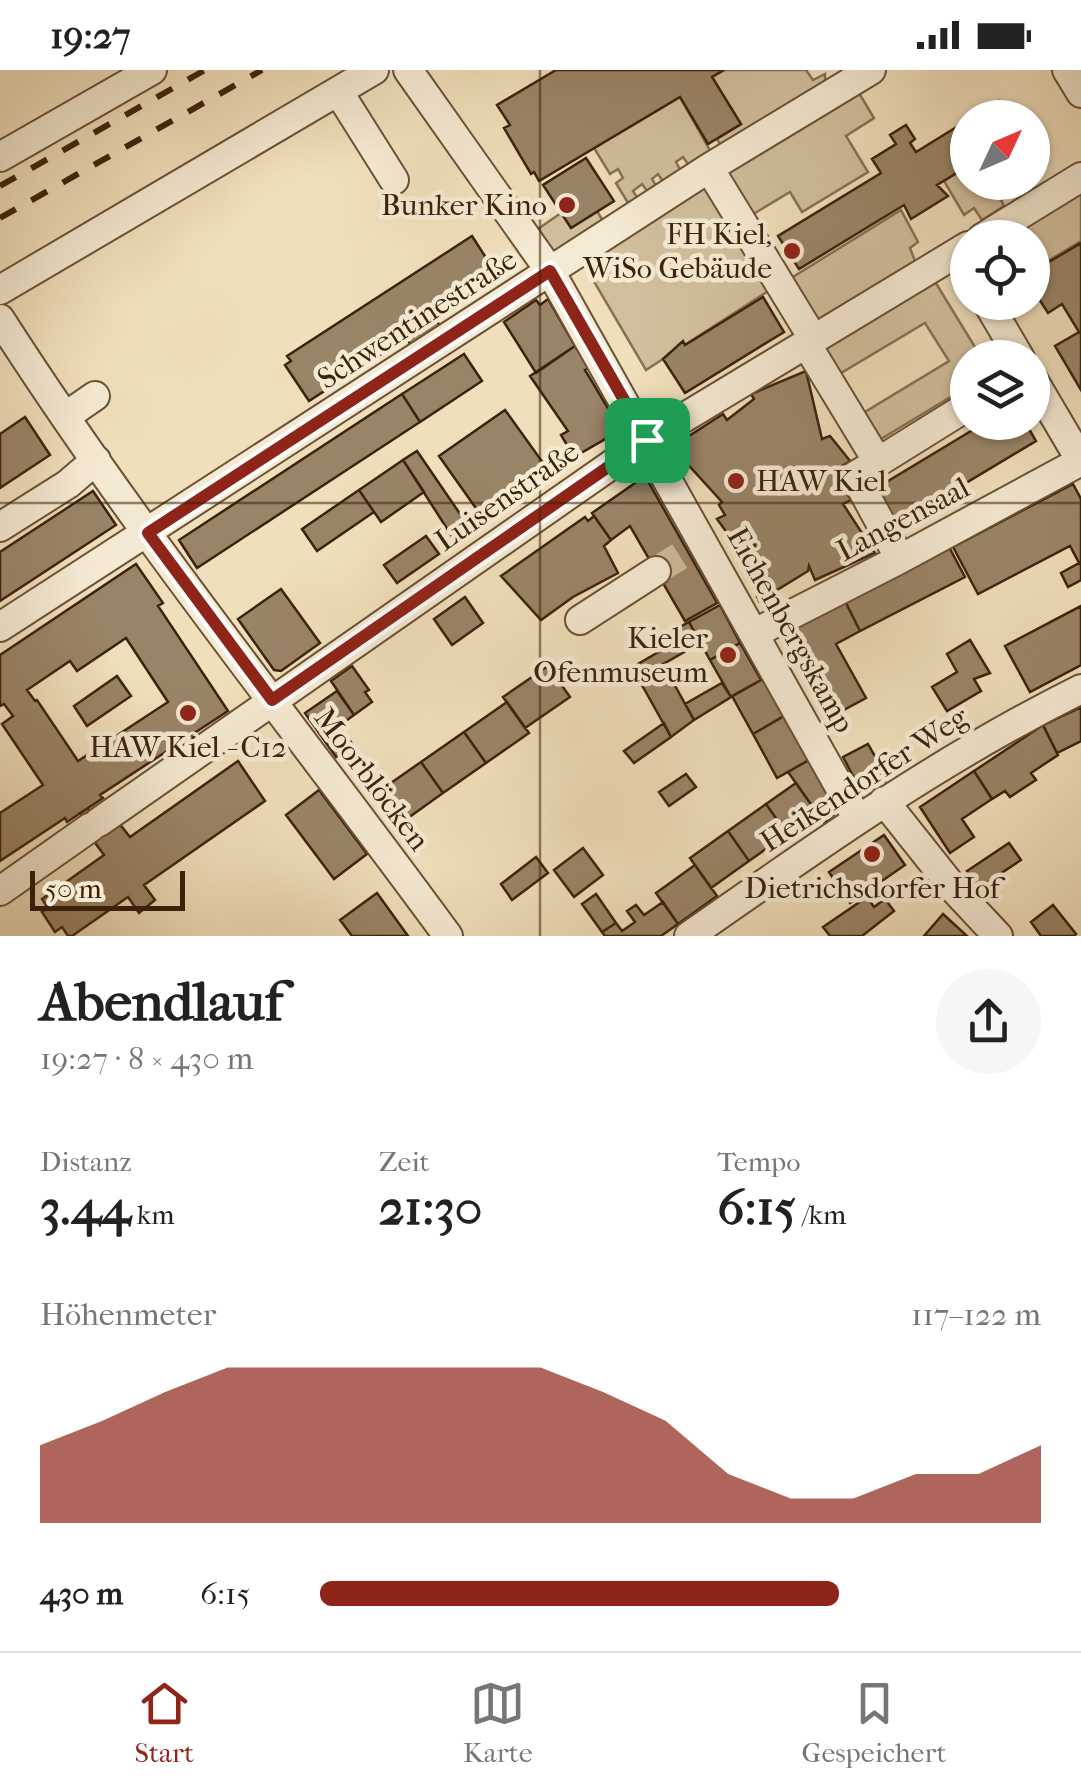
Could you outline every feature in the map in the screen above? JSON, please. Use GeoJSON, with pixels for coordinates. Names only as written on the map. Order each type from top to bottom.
{"type":"FeatureCollection","features":[{"type":"Feature","properties":{"kind":"street"},"geometry":{"type":"LineString","coordinates":[[0,157],[152,70]]}},
{"type":"Feature","properties":{"kind":"street"},"geometry":{"type":"LineString","coordinates":[[0,290],[374,70]]}},
{"type":"Feature","properties":{"kind":"street","name":"Eichenbergskamp"},"geometry":{"type":"LineString","coordinates":[[408,70],[550,271],[647,440],[696,546],[755,633],[858,818]]}},
{"type":"Feature","properties":{"kind":"street","name":"Schwentinestraße"},"geometry":{"type":"LineString","coordinates":[[0,627],[709,168],[871,70]]}},
{"type":"Feature","properties":{"kind":"street"},"geometry":{"type":"LineString","coordinates":[[1067,70],[1081,92]]}},
{"type":"Feature","properties":{"kind":"street"},"geometry":{"type":"LineString","coordinates":[[338,91],[394,180]]}},
{"type":"Feature","properties":{"kind":"street"},"geometry":{"type":"LineString","coordinates":[[709,168],[878,462]]}},
{"type":"Feature","properties":{"kind":"street"},"geometry":{"type":"LineString","coordinates":[[1011,220],[1081,177]]}},
{"type":"Feature","properties":{"kind":"street","name":"Luisenstraße"},"geometry":{"type":"LineString","coordinates":[[0,891],[647,440],[950,264]]}},
{"type":"Feature","properties":{"kind":"street","name":"Moorblöcken"},"geometry":{"type":"LineString","coordinates":[[0,319],[148,533],[448,936]]}},
{"type":"Feature","properties":{"kind":"street"},"geometry":{"type":"LineString","coordinates":[[66,416],[95,396]]}},
{"type":"Feature","properties":{"kind":"street"},"geometry":{"type":"LineString","coordinates":[[1050,404],[1077,444]]}},
{"type":"Feature","properties":{"kind":"street"},"geometry":{"type":"LineString","coordinates":[[900,560],[855,476],[950,417]]}},
{"type":"Feature","properties":{"kind":"street","name":"Langensaal"},"geometry":{"type":"LineString","coordinates":[[755,633],[900,560],[1077,444]]}},
{"type":"Feature","properties":{"kind":"street"},"geometry":{"type":"LineString","coordinates":[[0,527],[68,484],[96,460]]}},
{"type":"Feature","properties":{"kind":"street"},"geometry":{"type":"LineString","coordinates":[[580,620],[656,571]]}},
{"type":"Feature","properties":{"kind":"street","name":"Heikendorfer Weg"},"geometry":{"type":"LineString","coordinates":[[689,936],[884,801],[1012,722],[1081,688]]}},
{"type":"Feature","properties":{"kind":"street"},"geometry":{"type":"LineString","coordinates":[[884,801],[998,936]]}},
{"type":"Feature","properties":{"kind":"shaded area"},"geometry":{"type":"Polygon","coordinates":[[[724,70],[806,70],[813,80],[825,74],[825,84],[723,149],[717,139],[741,124],[712,77],[724,70]]]}},
{"type":"Feature","properties":{"kind":"shaded area"},"geometry":{"type":"Polygon","coordinates":[[[856,88],[874,118],[846,136],[868,172],[802,212],[790,192],[750,216],[723,170],[856,88]]]}},
{"type":"Feature","properties":{"kind":"shaded area"},"geometry":{"type":"Polygon","coordinates":[[[680,97],[713,156],[692,170],[683,157],[676,162],[683,175],[666,186],[658,174],[652,179],[659,191],[651,196],[642,184],[633,191],[640,202],[631,208],[616,183],[623,178],[618,169],[610,174],[594,148],[680,97]]]}},
{"type":"Feature","properties":{"kind":"shaded area"},"geometry":{"type":"Polygon","coordinates":[[[698,186],[707,186],[773,288],[646,370],[583,263],[698,186]]]}},
{"type":"Feature","properties":{"kind":"shaded area"},"geometry":{"type":"Polygon","coordinates":[[[1081,186],[1081,241],[1050,260],[1050,220],[1026,220],[1081,186]]]}},
{"type":"Feature","properties":{"kind":"shaded area"},"geometry":{"type":"Polygon","coordinates":[[[955,200],[1001,200],[1004,206],[982,220],[974,208],[964,215],[955,200]]]}},
{"type":"Feature","properties":{"kind":"shaded area"},"geometry":{"type":"Polygon","coordinates":[[[901,210],[918,242],[910,248],[915,261],[814,322],[788,280],[901,210]]]}},
{"type":"Feature","properties":{"kind":"shaded area"},"geometry":{"type":"Polygon","coordinates":[[[597,211],[606,226],[556,256],[535,231],[561,213],[597,211]]]}},
{"type":"Feature","properties":{"kind":"shaded area"},"geometry":{"type":"Polygon","coordinates":[[[934,280],[950,306],[950,320],[958,320],[971,340],[950,340],[950,397],[876,442],[860,415],[949,361],[925,323],[836,376],[819,348],[934,280]]]}},
{"type":"Feature","properties":{"kind":"building"},"geometry":{"type":"Polygon","coordinates":[[[556,70],[724,70],[712,77],[741,124],[708,144],[680,97],[539,181],[504,128],[510,125],[497,105],[556,70]]]}},
{"type":"Feature","properties":{"kind":"building"},"geometry":{"type":"Polygon","coordinates":[[[906,125],[915,139],[910,143],[916,152],[950,131],[950,177],[937,185],[948,196],[911,219],[904,205],[799,269],[778,236],[881,173],[872,159],[896,144],[890,135],[906,125]]]}},
{"type":"Feature","properties":{"kind":"building"},"geometry":{"type":"Polygon","coordinates":[[[586,158],[614,201],[571,228],[543,185],[586,158]]]}},
{"type":"Feature","properties":{"kind":"building"},"geometry":{"type":"Polygon","coordinates":[[[472,236],[499,278],[436,320],[440,326],[411,345],[406,338],[309,401],[285,365],[291,361],[287,356],[472,236]]]}},
{"type":"Feature","properties":{"kind":"building"},"geometry":{"type":"Polygon","coordinates":[[[1081,243],[1081,390],[1055,346],[1079,332],[1062,304],[1050,312],[1050,261],[1081,243]]]}},
{"type":"Feature","properties":{"kind":"building"},"geometry":{"type":"Polygon","coordinates":[[[763,297],[784,332],[685,393],[663,359],[683,341],[685,345],[763,297]]]}},
{"type":"Feature","properties":{"kind":"building"},"geometry":{"type":"Polygon","coordinates":[[[548,299],[575,346],[536,373],[504,322],[536,300],[540,305],[548,299]]]}},
{"type":"Feature","properties":{"kind":"building"},"geometry":{"type":"Polygon","coordinates":[[[575,346],[621,430],[574,457],[561,435],[568,431],[530,376],[575,346]]]}},
{"type":"Feature","properties":{"kind":"building"},"geometry":{"type":"Polygon","coordinates":[[[464,354],[482,381],[420,422],[402,394],[464,354]]]}},
{"type":"Feature","properties":{"kind":"building"},"geometry":{"type":"Polygon","coordinates":[[[806,371],[822,439],[830,436],[850,461],[834,471],[851,500],[843,504],[875,553],[815,580],[809,566],[808,571],[759,601],[743,561],[746,559],[717,519],[725,515],[719,505],[722,502],[672,447],[723,414],[727,420],[754,399],[751,394],[806,371]]]}},
{"type":"Feature","properties":{"kind":"building"},"geometry":{"type":"Polygon","coordinates":[[[402,394],[420,422],[197,568],[179,540],[402,394]]]}},
{"type":"Feature","properties":{"kind":"building"},"geometry":{"type":"Polygon","coordinates":[[[505,410],[551,474],[528,491],[525,487],[485,521],[439,456],[505,410]]]}},
{"type":"Feature","properties":{"kind":"building"},"geometry":{"type":"Polygon","coordinates":[[[25,417],[50,455],[0,488],[0,434],[25,417]]]}},
{"type":"Feature","properties":{"kind":"building"},"geometry":{"type":"Polygon","coordinates":[[[956,440],[1036,441],[896,525],[875,489],[956,440]]]}},
{"type":"Feature","properties":{"kind":"building"},"geometry":{"type":"Polygon","coordinates":[[[417,451],[469,527],[453,538],[403,460],[417,451]]]}},
{"type":"Feature","properties":{"kind":"building"},"geometry":{"type":"Polygon","coordinates":[[[403,460],[424,492],[381,522],[359,490],[403,460]]]}},
{"type":"Feature","properties":{"kind":"building"},"geometry":{"type":"Polygon","coordinates":[[[645,476],[717,603],[685,621],[630,526],[611,540],[592,513],[645,476]]]}},
{"type":"Feature","properties":{"kind":"building"},"geometry":{"type":"Polygon","coordinates":[[[1073,484],[1081,499],[1081,580],[1068,587],[1061,573],[1079,563],[1070,546],[978,594],[953,547],[1073,484]]]}},
{"type":"Feature","properties":{"kind":"building"},"geometry":{"type":"Polygon","coordinates":[[[359,490],[374,512],[317,551],[302,529],[359,490]]]}},
{"type":"Feature","properties":{"kind":"building"},"geometry":{"type":"Polygon","coordinates":[[[93,491],[116,525],[0,601],[0,552],[93,491]]]}},
{"type":"Feature","properties":{"kind":"building"},"geometry":{"type":"Polygon","coordinates":[[[594,516],[611,540],[604,546],[618,573],[541,620],[501,576],[585,517],[588,521],[594,516]]]}},
{"type":"Feature","properties":{"kind":"building"},"geometry":{"type":"Polygon","coordinates":[[[426,536],[439,554],[397,583],[384,565],[426,536]]]}},
{"type":"Feature","properties":{"kind":"building"},"geometry":{"type":"Polygon","coordinates":[[[949,547],[965,577],[860,631],[845,601],[949,547]]]}},
{"type":"Feature","properties":{"kind":"building","name":"HAW Kiel - C12"},"geometry":{"type":"Polygon","coordinates":[[[136,564],[163,603],[158,606],[228,711],[100,795],[103,798],[67,822],[65,818],[0,861],[0,813],[43,785],[2,724],[13,716],[4,704],[0,706],[0,655],[136,564]],[[126,638],[77,671],[70,661],[27,690],[78,761],[168,702],[126,638]]]}},
{"type":"Feature","properties":{"kind":"building"},"geometry":{"type":"Polygon","coordinates":[[[281,589],[320,643],[281,671],[274,670],[238,619],[281,589]]]}},
{"type":"Feature","properties":{"kind":"building"},"geometry":{"type":"Polygon","coordinates":[[[465,597],[483,623],[452,645],[434,619],[465,597]]]}},
{"type":"Feature","properties":{"kind":"building"},"geometry":{"type":"Polygon","coordinates":[[[845,601],[860,631],[836,644],[866,698],[838,713],[791,631],[845,601]]]}},
{"type":"Feature","properties":{"kind":"building"},"geometry":{"type":"Polygon","coordinates":[[[720,605],[740,643],[710,660],[689,622],[720,605]]]}},
{"type":"Feature","properties":{"kind":"building"},"geometry":{"type":"Polygon","coordinates":[[[1081,606],[1081,665],[1030,692],[1005,646],[1081,606]]]}},
{"type":"Feature","properties":{"kind":"building"},"geometry":{"type":"Polygon","coordinates":[[[689,622],[700,643],[644,675],[638,664],[660,651],[655,641],[689,622]]]}},
{"type":"Feature","properties":{"kind":"building"},"geometry":{"type":"Polygon","coordinates":[[[970,640],[990,673],[974,679],[981,691],[947,711],[932,687],[957,672],[947,654],[970,640]]]}},
{"type":"Feature","properties":{"kind":"building"},"geometry":{"type":"Polygon","coordinates":[[[740,643],[761,680],[731,697],[710,660],[740,643]]]}},
{"type":"Feature","properties":{"kind":"building"},"geometry":{"type":"Polygon","coordinates":[[[663,664],[694,720],[671,737],[638,678],[663,664]]]}},
{"type":"Feature","properties":{"kind":"building"},"geometry":{"type":"Polygon","coordinates":[[[352,666],[369,690],[365,692],[372,702],[354,715],[331,681],[352,666]]]}},
{"type":"Feature","properties":{"kind":"building"},"geometry":{"type":"Polygon","coordinates":[[[548,666],[570,697],[525,728],[503,697],[548,666]]]}},
{"type":"Feature","properties":{"kind":"building"},"geometry":{"type":"Polygon","coordinates":[[[117,676],[131,696],[87,726],[74,706],[117,676]]]}},
{"type":"Feature","properties":{"kind":"building"},"geometry":{"type":"Polygon","coordinates":[[[763,679],[784,716],[753,734],[732,696],[763,679]]]}},
{"type":"Feature","properties":{"kind":"building"},"geometry":{"type":"Polygon","coordinates":[[[722,683],[731,697],[694,720],[685,704],[722,683]]]}},
{"type":"Feature","properties":{"kind":"building"},"geometry":{"type":"Polygon","coordinates":[[[337,691],[354,715],[339,726],[353,745],[336,757],[305,713],[337,691]]]}},
{"type":"Feature","properties":{"kind":"building"},"geometry":{"type":"Polygon","coordinates":[[[507,702],[529,733],[486,763],[464,732],[507,702]]]}},
{"type":"Feature","properties":{"kind":"building"},"geometry":{"type":"Polygon","coordinates":[[[1081,707],[1081,741],[1057,753],[1043,725],[1081,707]]]}},
{"type":"Feature","properties":{"kind":"building"},"geometry":{"type":"Polygon","coordinates":[[[784,716],[809,760],[777,778],[753,734],[784,716]]]}},
{"type":"Feature","properties":{"kind":"building"},"geometry":{"type":"Polygon","coordinates":[[[664,723],[671,737],[634,763],[624,751],[664,723]]]}},
{"type":"Feature","properties":{"kind":"building"},"geometry":{"type":"Polygon","coordinates":[[[1043,725],[1058,755],[1031,773],[1036,780],[1010,797],[1005,791],[992,799],[974,771],[1043,725]]]}},
{"type":"Feature","properties":{"kind":"building"},"geometry":{"type":"Polygon","coordinates":[[[464,732],[486,763],[443,793],[421,762],[464,732]]]}},
{"type":"Feature","properties":{"kind":"building"},"geometry":{"type":"Polygon","coordinates":[[[868,744],[888,779],[869,792],[861,791],[843,757],[868,744]]]}},
{"type":"Feature","properties":{"kind":"building"},"geometry":{"type":"Polygon","coordinates":[[[809,760],[837,812],[824,823],[788,772],[809,760]]]}},
{"type":"Feature","properties":{"kind":"building"},"geometry":{"type":"Polygon","coordinates":[[[238,761],[265,801],[144,885],[155,900],[139,913],[128,897],[72,936],[62,927],[55,932],[42,912],[48,908],[42,899],[104,855],[93,840],[98,837],[80,813],[88,808],[105,832],[118,822],[130,837],[238,761]]]}},
{"type":"Feature","properties":{"kind":"building"},"geometry":{"type":"Polygon","coordinates":[[[421,762],[443,793],[401,823],[378,792],[421,762]]]}},
{"type":"Feature","properties":{"kind":"building"},"geometry":{"type":"Polygon","coordinates":[[[974,771],[992,799],[962,819],[974,837],[950,853],[920,807],[974,771]]]}},
{"type":"Feature","properties":{"kind":"building"},"geometry":{"type":"Polygon","coordinates":[[[686,774],[696,787],[669,806],[659,792],[686,774]]]}},
{"type":"Feature","properties":{"kind":"building"},"geometry":{"type":"Polygon","coordinates":[[[796,783],[817,813],[787,834],[766,804],[796,783]]]}},
{"type":"Feature","properties":{"kind":"building"},"geometry":{"type":"Polygon","coordinates":[[[319,790],[367,854],[334,879],[286,815],[319,790]]]}},
{"type":"Feature","properties":{"kind":"building"},"geometry":{"type":"Polygon","coordinates":[[[766,804],[787,834],[749,861],[728,831],[766,804]]]}},
{"type":"Feature","properties":{"kind":"building"},"geometry":{"type":"Polygon","coordinates":[[[728,831],[749,861],[711,888],[690,858],[728,831]]]}},
{"type":"Feature","properties":{"kind":"building"},"geometry":{"type":"Polygon","coordinates":[[[884,835],[905,865],[850,903],[829,872],[884,835]]]}},
{"type":"Feature","properties":{"kind":"building"},"geometry":{"type":"Polygon","coordinates":[[[1009,843],[1021,860],[979,888],[967,871],[1009,843]]]}},
{"type":"Feature","properties":{"kind":"building"},"geometry":{"type":"Polygon","coordinates":[[[583,848],[603,875],[574,897],[554,870],[583,848]]]}},
{"type":"Feature","properties":{"kind":"building"},"geometry":{"type":"Polygon","coordinates":[[[536,857],[548,873],[512,900],[501,884],[536,857]]]}},
{"type":"Feature","properties":{"kind":"building"},"geometry":{"type":"Polygon","coordinates":[[[695,865],[717,896],[678,924],[656,893],[695,865]]]}},
{"type":"Feature","properties":{"kind":"building"},"geometry":{"type":"Polygon","coordinates":[[[377,893],[408,936],[352,936],[340,920],[377,893]]]}},
{"type":"Feature","properties":{"kind":"building"},"geometry":{"type":"Polygon","coordinates":[[[596,894],[616,923],[602,932],[582,904],[596,894]]]}},
{"type":"Feature","properties":{"kind":"building"},"geometry":{"type":"Polygon","coordinates":[[[867,897],[874,907],[885,899],[894,911],[862,936],[830,936],[823,927],[867,897]]]}},
{"type":"Feature","properties":{"kind":"building"},"geometry":{"type":"Polygon","coordinates":[[[663,902],[678,924],[661,936],[605,936],[602,932],[616,923],[622,931],[635,922],[627,911],[636,905],[644,915],[663,902]]]}},
{"type":"Feature","properties":{"kind":"building"},"geometry":{"type":"Polygon","coordinates":[[[1053,905],[1074,936],[1041,936],[1031,922],[1053,905]]]}},
{"type":"Feature","properties":{"kind":"building"},"geometry":{"type":"Polygon","coordinates":[[[943,914],[967,936],[924,936],[943,914]]]}},
{"type":"Feature","properties":{"kind":"tunnel"},"geometry":{"type":"LineString","coordinates":[[656,571],[688,551]]}},
{"type":"Feature","properties":{"kind":"railway"},"geometry":{"type":"LineString","coordinates":[[0,186],[205,70]]}},
{"type":"Feature","properties":{"kind":"railway"},"geometry":{"type":"LineString","coordinates":[[0,218],[262,70]]}},
{"type":"Feature","properties":{"kind":"place","name":"Bunker Kino"},"geometry":{"type":"Point","coordinates":[567,205]}},
{"type":"Feature","properties":{"kind":"place","name":"FH Kiel, WiSo Gebäude"},"geometry":{"type":"Point","coordinates":[792,251]}},
{"type":"Feature","properties":{"kind":"place","name":"HAW Kiel"},"geometry":{"type":"Point","coordinates":[736,481]}},
{"type":"Feature","properties":{"kind":"place","name":"Kieler Ofenmuseum"},"geometry":{"type":"Point","coordinates":[728,655]}},
{"type":"Feature","properties":{"kind":"place","name":"HAW Kiel - C12"},"geometry":{"type":"Point","coordinates":[188,713]}},
{"type":"Feature","properties":{"kind":"place","name":"Dietrichsdorfer Hof"},"geometry":{"type":"Point","coordinates":[872,854]}},
{"type":"Feature","properties":{"kind":"route"},"geometry":{"type":"LineString","coordinates":[[550,271],[647,440],[272,700],[148,533],[550,271]]}}]}
